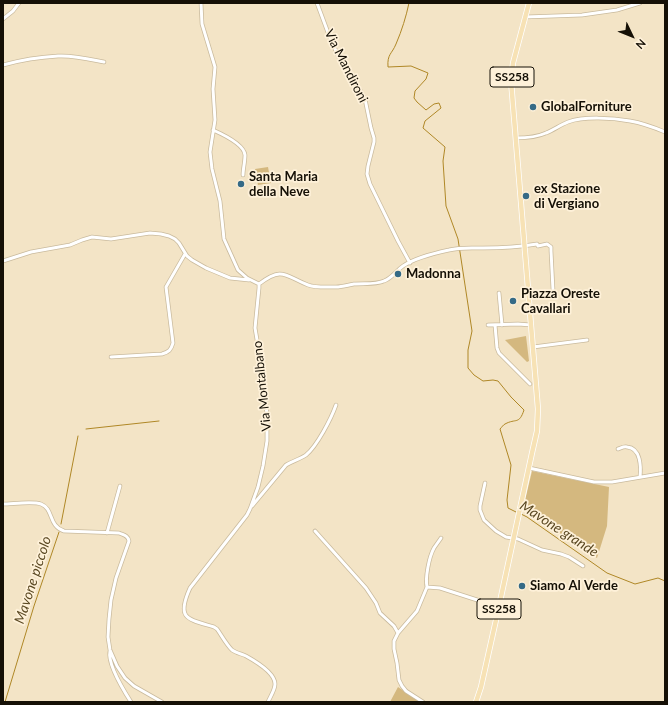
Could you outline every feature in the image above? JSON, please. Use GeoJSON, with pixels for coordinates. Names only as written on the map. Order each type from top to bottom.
{"type":"FeatureCollection","features":[{"type":"Feature","properties":{"kind":"main road","name":"SS258"},"geometry":{"type":"LineString","coordinates":[[476,702],[481,687],[537,431],[538,409],[512,92],[513,63],[529,3]]}},
{"type":"Feature","properties":{"kind":"street"},"geometry":{"type":"LineString","coordinates":[[3,19],[13,11],[19,3]]}},
{"type":"Feature","properties":{"kind":"street"},"geometry":{"type":"LineString","coordinates":[[201,3],[202,24],[215,67],[213,89],[215,120],[210,152],[212,169],[220,201],[224,239],[238,270],[247,278],[259,284],[274,274],[281,274],[290,276],[309,285],[323,287],[383,282],[402,267],[410,263],[434,254],[458,248],[466,249],[537,244],[538,246],[547,244],[551,247],[553,290]]}},
{"type":"Feature","properties":{"kind":"street","name":"Via Mandironi"},"geometry":{"type":"LineString","coordinates":[[317,3],[330,38],[342,64],[355,81],[365,99],[374,138],[367,174],[370,184],[410,263]]}},
{"type":"Feature","properties":{"kind":"street"},"geometry":{"type":"LineString","coordinates":[[525,17],[582,15],[617,10],[640,3]]}},
{"type":"Feature","properties":{"kind":"street"},"geometry":{"type":"LineString","coordinates":[[3,65],[19,60],[59,56],[104,62]]}},
{"type":"Feature","properties":{"kind":"street"},"geometry":{"type":"LineString","coordinates":[[516,138],[539,136],[570,122],[583,119],[600,118],[630,121],[647,125],[665,132]]}},
{"type":"Feature","properties":{"kind":"street"},"geometry":{"type":"LineString","coordinates":[[213,130],[225,135],[244,150],[243,175]]}},
{"type":"Feature","properties":{"kind":"street"},"geometry":{"type":"LineString","coordinates":[[3,261],[31,252],[92,238],[112,239],[161,234],[175,239],[185,254],[192,260],[230,278],[251,280]]}},
{"type":"Feature","properties":{"kind":"street"},"geometry":{"type":"LineString","coordinates":[[111,357],[162,354],[172,349],[173,343],[166,286],[185,254]]}},
{"type":"Feature","properties":{"kind":"street","name":"Via Montalbano"},"geometry":{"type":"LineString","coordinates":[[250,510],[263,466],[268,428],[263,375],[255,328],[259,284]]}},
{"type":"Feature","properties":{"kind":"street"},"geometry":{"type":"LineString","coordinates":[[499,293],[502,325]]}},
{"type":"Feature","properties":{"kind":"street"},"geometry":{"type":"LineString","coordinates":[[488,325],[530,323]]}},
{"type":"Feature","properties":{"kind":"street"},"geometry":{"type":"LineString","coordinates":[[495,325],[497,348],[499,353],[530,384]]}},
{"type":"Feature","properties":{"kind":"street"},"geometry":{"type":"LineString","coordinates":[[533,347],[588,340]]}},
{"type":"Feature","properties":{"kind":"street","name":"Via Montalbano"},"geometry":{"type":"LineString","coordinates":[[268,702],[275,685],[271,675],[255,661],[231,649],[217,629],[192,621],[188,618],[185,614],[184,600],[190,588],[257,500],[286,465],[291,461],[303,457],[310,450],[325,428],[336,405]]}},
{"type":"Feature","properties":{"kind":"street"},"geometry":{"type":"LineString","coordinates":[[618,449],[626,446],[632,448],[636,453],[640,461],[640,477]]}},
{"type":"Feature","properties":{"kind":"street"},"geometry":{"type":"LineString","coordinates":[[529,468],[594,482],[612,482],[665,473]]}},
{"type":"Feature","properties":{"kind":"street"},"geometry":{"type":"LineString","coordinates":[[484,483],[480,506],[482,516],[484,520],[496,531],[506,537],[518,539],[542,550],[569,557],[583,566]]}},
{"type":"Feature","properties":{"kind":"street"},"geometry":{"type":"LineString","coordinates":[[107,532],[120,486]]}},
{"type":"Feature","properties":{"kind":"street"},"geometry":{"type":"LineString","coordinates":[[3,504],[41,504],[46,508],[55,526],[59,530],[119,533],[127,536],[129,541],[116,578],[111,600],[108,637],[110,650],[117,666],[125,678],[134,686],[162,702]]}},
{"type":"Feature","properties":{"kind":"street"},"geometry":{"type":"LineString","coordinates":[[315,531],[366,588],[376,604],[380,614],[394,626],[398,633]]}},
{"type":"Feature","properties":{"kind":"street"},"geometry":{"type":"LineString","coordinates":[[423,702],[406,691],[399,680],[394,641],[398,633],[417,611],[428,587],[428,572],[433,549],[441,538]]}},
{"type":"Feature","properties":{"kind":"street"},"geometry":{"type":"LineString","coordinates":[[428,587],[440,588],[499,607]]}},
{"type":"Feature","properties":{"kind":"street"},"geometry":{"type":"LineString","coordinates":[[110,650],[109,654],[111,664],[131,702]]}},
{"type":"Feature","properties":{"kind":"shaded area"},"geometry":{"type":"Polygon","coordinates":[[[268,167],[271,183],[258,185],[255,169],[268,167]]]}},
{"type":"Feature","properties":{"kind":"shaded area"},"geometry":{"type":"Polygon","coordinates":[[[526,336],[529,361],[527,362],[505,340],[526,336]]]}},
{"type":"Feature","properties":{"kind":"shaded area"},"geometry":{"type":"Polygon","coordinates":[[[532,471],[609,487],[607,526],[597,558],[523,509],[532,471]]]}},
{"type":"Feature","properties":{"kind":"shaded area"},"geometry":{"type":"Polygon","coordinates":[[[398,687],[420,702],[390,702],[398,687]]]}},
{"type":"Feature","properties":{"kind":"waterway","name":"Mavone grande"},"geometry":{"type":"LineString","coordinates":[[409,3],[400,34],[389,57],[388,67],[411,66],[428,73],[426,79],[415,91],[414,98],[426,110],[434,104],[439,103],[441,108],[425,121],[423,128],[445,147],[443,161],[446,206],[458,239],[472,331],[468,350],[468,368],[474,375],[483,381],[498,381],[524,410],[519,419],[503,425],[500,429],[511,465],[507,500],[508,508],[518,513]]}},
{"type":"Feature","properties":{"kind":"waterway","name":"Mavone piccolo"},"geometry":{"type":"LineString","coordinates":[[86,429],[159,421]]}},
{"type":"Feature","properties":{"kind":"waterway","name":"Mavone piccolo"},"geometry":{"type":"LineString","coordinates":[[61,524],[78,436]]}},
{"type":"Feature","properties":{"kind":"waterway","name":"Mavone grande"},"geometry":{"type":"LineString","coordinates":[[521,514],[607,573],[635,584],[658,578],[665,581]]}},
{"type":"Feature","properties":{"kind":"waterway","name":"Mavone piccolo"},"geometry":{"type":"LineString","coordinates":[[5,702],[34,606],[59,532]]}},
{"type":"Feature","properties":{"kind":"place","name":"GlobalForniture"},"geometry":{"type":"Point","coordinates":[533,107]}},
{"type":"Feature","properties":{"kind":"place","name":"Santa Maria della Neve"},"geometry":{"type":"Point","coordinates":[241,184]}},
{"type":"Feature","properties":{"kind":"place","name":"ex Stazione di Vergiano"},"geometry":{"type":"Point","coordinates":[526,196]}},
{"type":"Feature","properties":{"kind":"place","name":"Madonna"},"geometry":{"type":"Point","coordinates":[398,274]}},
{"type":"Feature","properties":{"kind":"place","name":"Piazza Oreste Cavallari"},"geometry":{"type":"Point","coordinates":[513,301]}},
{"type":"Feature","properties":{"kind":"place","name":"Siamo Al Verde"},"geometry":{"type":"Point","coordinates":[522,586]}}]}
